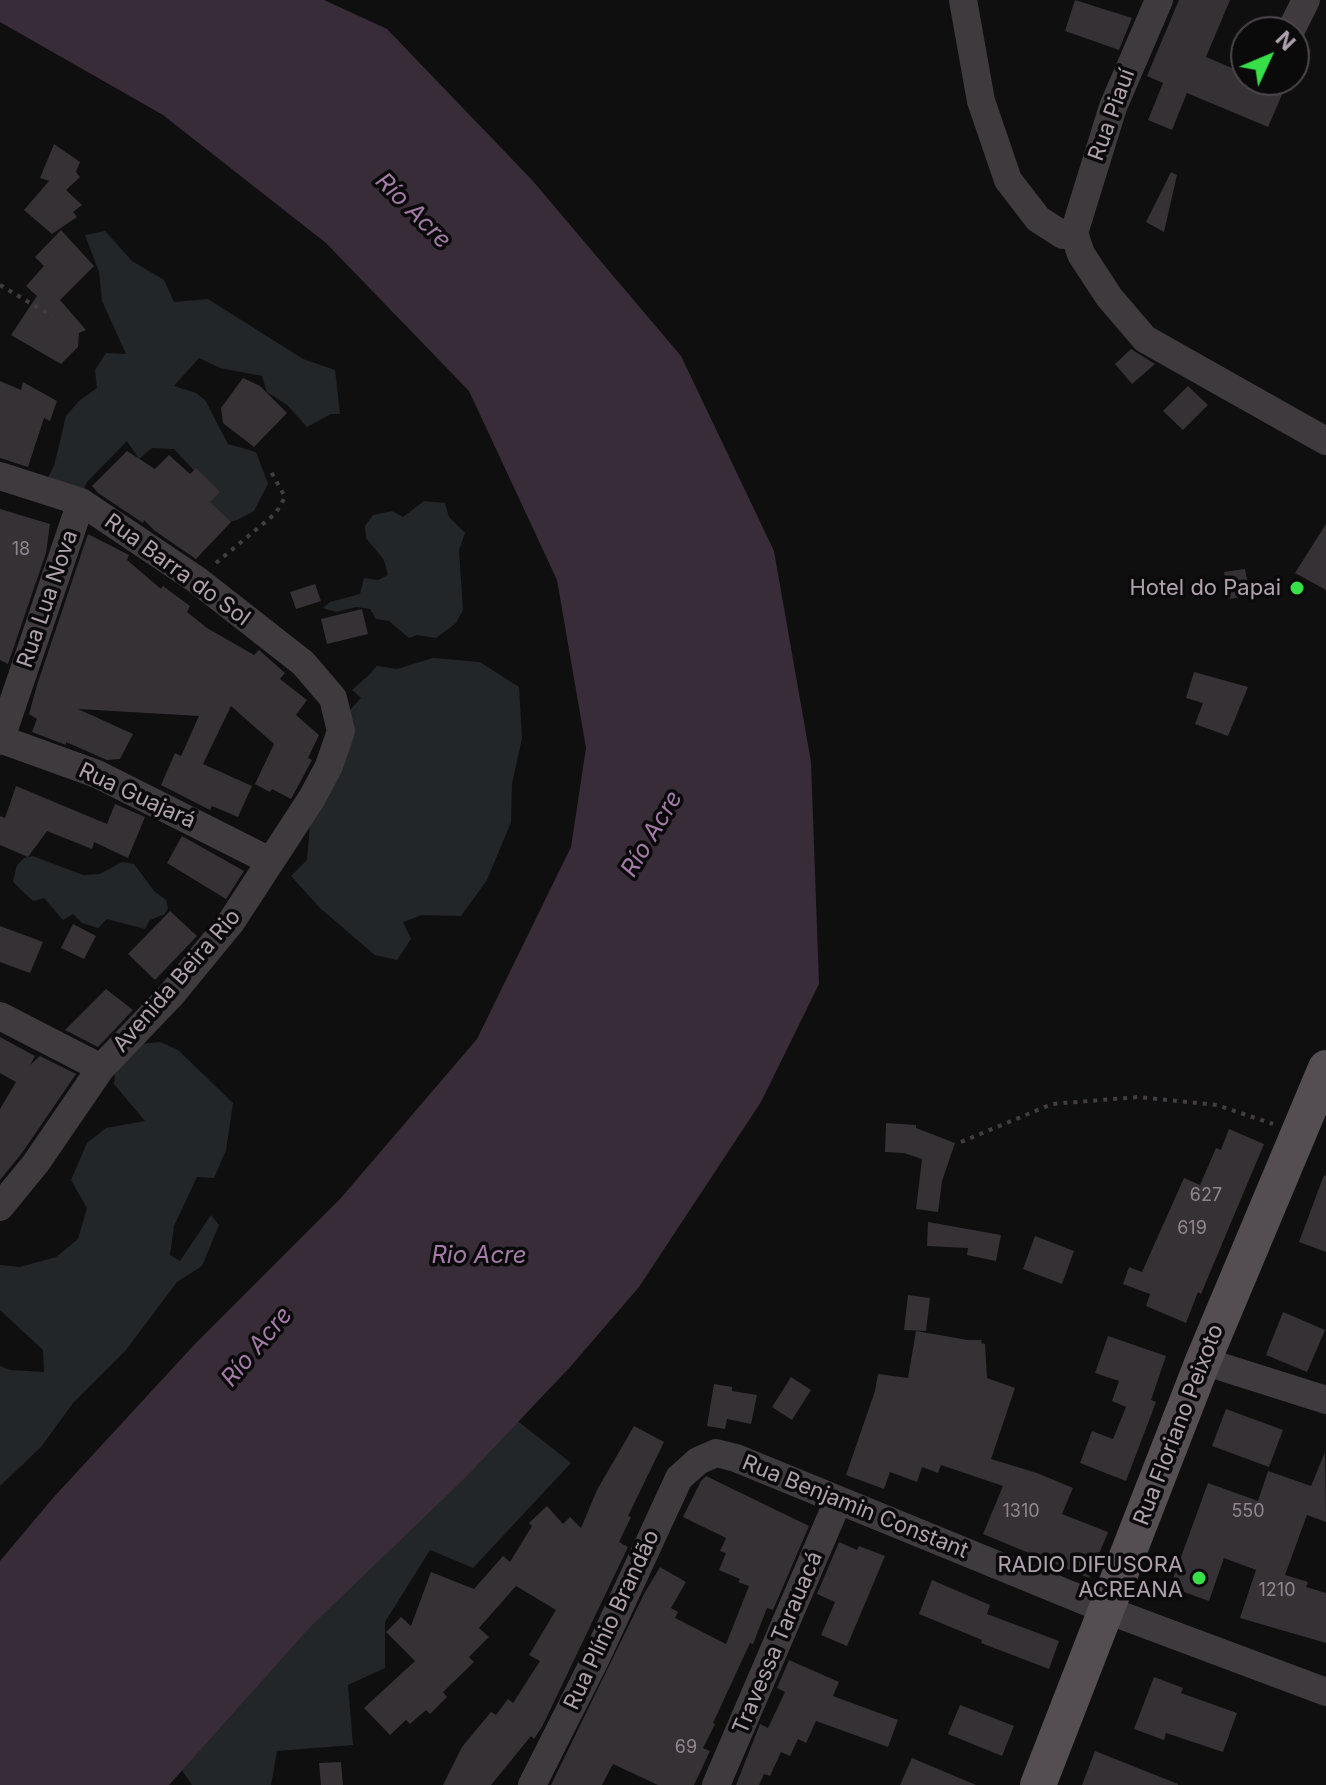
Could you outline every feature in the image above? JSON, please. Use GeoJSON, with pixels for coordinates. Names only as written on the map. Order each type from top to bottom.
{"type":"FeatureCollection","features":[{"type":"Feature","properties":{"kind":"main road","name":"Rua Floriano Peixoto"},"geometry":{"type":"LineString","coordinates":[[1038,1785],[1203,1361],[1326,1068]]}},
{"type":"Feature","properties":{"kind":"street"},"geometry":{"type":"LineString","coordinates":[[963,0],[981,101],[1008,180],[1038,219],[1063,235],[1074,233],[1081,254],[1109,297],[1145,339],[1326,441]]}},
{"type":"Feature","properties":{"kind":"street","name":"Rua Piauí"},"geometry":{"type":"LineString","coordinates":[[1074,233],[1113,107],[1159,0]]}},
{"type":"Feature","properties":{"kind":"street","name":"Rua Barra do Sol"},"geometry":{"type":"LineString","coordinates":[[0,476],[81,502],[197,580],[303,663],[333,698]]}},
{"type":"Feature","properties":{"kind":"street","name":"Rua Lua Nova"},"geometry":{"type":"LineString","coordinates":[[0,740],[81,502]]}},
{"type":"Feature","properties":{"kind":"street","name":"Avenida Beira Rio"},"geometry":{"type":"LineString","coordinates":[[0,1207],[36,1163],[101,1068],[171,995],[231,922],[312,798],[337,745],[341,731],[333,698]]}},
{"type":"Feature","properties":{"kind":"street","name":"Rua Guajará"},"geometry":{"type":"LineString","coordinates":[[0,740],[97,774],[270,861]]}},
{"type":"Feature","properties":{"kind":"street"},"geometry":{"type":"LineString","coordinates":[[0,1016],[101,1068]]}},
{"type":"Feature","properties":{"kind":"street"},"geometry":{"type":"LineString","coordinates":[[1203,1361],[1326,1400]]}},
{"type":"Feature","properties":{"kind":"street","name":"Rua Benjamin Constant"},"geometry":{"type":"LineString","coordinates":[[698,1461],[716,1453],[736,1458],[1107,1610],[1326,1692]]}},
{"type":"Feature","properties":{"kind":"street","name":"Rua Plínio Brandão"},"geometry":{"type":"LineString","coordinates":[[532,1785],[596,1658],[679,1478],[698,1461]]}},
{"type":"Feature","properties":{"kind":"street","name":"Travessa Tarauacá"},"geometry":{"type":"LineString","coordinates":[[716,1785],[838,1501]]}},
{"type":"Feature","properties":{"kind":"path"},"geometry":{"type":"LineString","coordinates":[[0,285],[52,316]]}},
{"type":"Feature","properties":{"kind":"path"},"geometry":{"type":"LineString","coordinates":[[197,580],[276,513],[285,497],[269,468]]}},
{"type":"Feature","properties":{"kind":"path"},"geometry":{"type":"LineString","coordinates":[[961,1142],[1052,1104],[1138,1097],[1217,1105],[1298,1132]]}},
{"type":"Feature","properties":{"kind":"shaded area"},"geometry":{"type":"Polygon","coordinates":[[[105,231],[132,261],[164,280],[174,302],[208,299],[303,359],[335,370],[340,414],[331,414],[307,427],[287,405],[267,392],[262,376],[220,368],[199,358],[174,386],[196,393],[205,400],[228,444],[256,452],[268,484],[254,511],[237,520],[223,524],[203,508],[201,478],[174,449],[152,448],[139,459],[127,441],[87,482],[82,493],[47,479],[54,466],[66,416],[79,401],[97,388],[95,370],[106,353],[126,354],[102,301],[99,272],[85,235],[105,231]]]}},
{"type":"Feature","properties":{"kind":"shaded area"},"geometry":{"type":"Polygon","coordinates":[[[424,501],[445,503],[449,517],[465,533],[459,550],[463,610],[456,623],[436,638],[417,635],[409,638],[389,621],[376,619],[370,609],[356,607],[336,612],[323,608],[330,602],[360,594],[364,578],[378,580],[388,575],[384,560],[366,538],[365,526],[373,515],[392,511],[403,517],[424,501]]]}},
{"type":"Feature","properties":{"kind":"shaded area"},"geometry":{"type":"Polygon","coordinates":[[[433,658],[480,662],[519,687],[522,738],[512,784],[511,822],[487,880],[461,916],[422,915],[403,922],[411,939],[397,960],[375,955],[320,908],[291,876],[307,860],[310,826],[349,711],[361,698],[352,690],[377,666],[397,669],[433,658]]]}},
{"type":"Feature","properties":{"kind":"shaded area"},"geometry":{"type":"Polygon","coordinates":[[[33,856],[83,875],[100,874],[122,862],[134,864],[154,891],[166,900],[168,908],[165,914],[150,920],[145,929],[107,919],[98,928],[82,923],[73,914],[63,920],[44,898],[33,901],[13,882],[17,865],[24,858],[33,856]]]}},
{"type":"Feature","properties":{"kind":"shaded area"},"geometry":{"type":"Polygon","coordinates":[[[160,1042],[178,1050],[233,1103],[226,1150],[214,1178],[197,1177],[174,1226],[170,1255],[180,1261],[211,1215],[219,1225],[202,1266],[177,1282],[126,1350],[73,1403],[41,1447],[0,1486],[0,1366],[10,1370],[44,1372],[43,1350],[0,1310],[0,1265],[20,1267],[56,1257],[78,1239],[87,1208],[71,1180],[87,1143],[106,1128],[145,1121],[114,1084],[116,1063],[127,1045],[160,1042]]]}},
{"type":"Feature","properties":{"kind":"shaded area"},"geometry":{"type":"Polygon","coordinates":[[[500,1407],[571,1463],[473,1568],[430,1550],[385,1622],[385,1668],[348,1685],[353,1745],[277,1751],[271,1785],[192,1785],[162,1741],[500,1407]]]}},
{"type":"Feature","properties":{"kind":"water","name":"Rio Acre"},"geometry":{"type":"Polygon","coordinates":[[[0,0],[324,0],[387,29],[532,180],[681,356],[774,551],[811,762],[819,984],[761,1102],[639,1287],[571,1366],[466,1477],[310,1627],[169,1785],[0,1785],[0,1561],[53,1498],[194,1345],[341,1198],[477,1039],[571,847],[586,748],[557,580],[469,391],[326,243],[163,115],[0,22],[0,0]]]}},
{"type":"Feature","properties":{"kind":"building"},"geometry":{"type":"Polygon","coordinates":[[[1075,0],[1132,18],[1119,50],[1065,31],[1075,0]]]}},
{"type":"Feature","properties":{"kind":"building"},"geometry":{"type":"Polygon","coordinates":[[[1179,0],[1230,0],[1206,57],[1230,67],[1230,96],[1281,96],[1268,127],[1187,93],[1172,130],[1148,120],[1163,83],[1147,76],[1179,0]]]}},
{"type":"Feature","properties":{"kind":"building"},"geometry":{"type":"Polygon","coordinates":[[[54,144],[80,162],[76,172],[80,177],[66,190],[82,205],[73,212],[77,217],[52,234],[24,210],[49,181],[40,178],[54,144]]]}},
{"type":"Feature","properties":{"kind":"building"},"geometry":{"type":"Polygon","coordinates":[[[1171,172],[1177,175],[1164,232],[1146,222],[1171,172]]]}},
{"type":"Feature","properties":{"kind":"building"},"geometry":{"type":"Polygon","coordinates":[[[61,230],[94,266],[60,300],[86,330],[79,333],[78,347],[61,364],[11,335],[37,296],[26,286],[44,266],[35,257],[61,230]]]}},
{"type":"Feature","properties":{"kind":"building"},"geometry":{"type":"Polygon","coordinates":[[[1131,349],[1155,364],[1132,384],[1115,364],[1131,349]]]}},
{"type":"Feature","properties":{"kind":"building"},"geometry":{"type":"Polygon","coordinates":[[[243,378],[260,386],[287,413],[254,447],[223,423],[221,408],[243,378]]]}},
{"type":"Feature","properties":{"kind":"building"},"geometry":{"type":"Polygon","coordinates":[[[0,381],[21,390],[23,382],[57,401],[50,421],[44,418],[28,467],[0,458],[0,381]]]}},
{"type":"Feature","properties":{"kind":"building"},"geometry":{"type":"Polygon","coordinates":[[[1188,386],[1208,405],[1183,430],[1163,411],[1188,386]]]}},
{"type":"Feature","properties":{"kind":"building"},"geometry":{"type":"Polygon","coordinates":[[[127,451],[155,469],[169,455],[190,474],[196,468],[220,492],[210,502],[231,522],[196,559],[92,486],[127,451]]]}},
{"type":"Feature","properties":{"kind":"building"},"geometry":{"type":"Polygon","coordinates":[[[0,509],[50,524],[46,553],[8,664],[0,660],[0,509]]]}},
{"type":"Feature","properties":{"kind":"building"},"geometry":{"type":"Polygon","coordinates":[[[1326,524],[1326,590],[1295,573],[1326,524]]]}},
{"type":"Feature","properties":{"kind":"building"},"geometry":{"type":"Polygon","coordinates":[[[88,534],[129,555],[127,560],[161,589],[163,586],[190,606],[187,612],[207,628],[254,655],[259,650],[285,673],[280,679],[307,700],[296,715],[319,735],[308,758],[312,760],[291,799],[255,784],[274,744],[231,706],[203,764],[252,786],[238,817],[212,806],[210,810],[161,785],[175,753],[181,756],[199,716],[78,709],[133,734],[120,759],[107,760],[66,742],[66,745],[32,732],[37,719],[29,714],[37,685],[88,534]]]}},
{"type":"Feature","properties":{"kind":"building"},"geometry":{"type":"Polygon","coordinates":[[[1245,569],[1250,596],[1228,599],[1224,572],[1245,569]]]}},
{"type":"Feature","properties":{"kind":"building"},"geometry":{"type":"Polygon","coordinates":[[[315,584],[321,601],[296,609],[290,592],[315,584]]]}},
{"type":"Feature","properties":{"kind":"building"},"geometry":{"type":"Polygon","coordinates":[[[362,609],[368,634],[327,644],[321,619],[362,609]]]}},
{"type":"Feature","properties":{"kind":"building"},"geometry":{"type":"Polygon","coordinates":[[[1194,672],[1248,687],[1228,736],[1195,724],[1203,703],[1186,698],[1194,672]]]}},
{"type":"Feature","properties":{"kind":"building"},"geometry":{"type":"Polygon","coordinates":[[[16,786],[107,824],[115,804],[145,817],[128,858],[94,842],[92,849],[47,831],[28,857],[0,845],[0,816],[5,818],[16,786]]]}},
{"type":"Feature","properties":{"kind":"building"},"geometry":{"type":"Polygon","coordinates":[[[182,836],[244,871],[226,899],[167,863],[182,836]]]}},
{"type":"Feature","properties":{"kind":"building"},"geometry":{"type":"Polygon","coordinates":[[[170,911],[197,936],[155,980],[128,954],[170,911]]]}},
{"type":"Feature","properties":{"kind":"building"},"geometry":{"type":"Polygon","coordinates":[[[73,924],[96,936],[84,959],[61,948],[73,924]]]}},
{"type":"Feature","properties":{"kind":"building"},"geometry":{"type":"Polygon","coordinates":[[[0,926],[43,942],[30,973],[0,962],[0,926]]]}},
{"type":"Feature","properties":{"kind":"building"},"geometry":{"type":"Polygon","coordinates":[[[106,989],[133,1010],[98,1047],[65,1030],[106,989]]]}},
{"type":"Feature","properties":{"kind":"building"},"geometry":{"type":"Polygon","coordinates":[[[0,1037],[35,1056],[30,1065],[40,1056],[76,1074],[0,1180],[0,1109],[16,1082],[0,1073],[0,1037]]]}},
{"type":"Feature","properties":{"kind":"building"},"geometry":{"type":"Polygon","coordinates":[[[886,1123],[916,1125],[916,1128],[955,1143],[942,1181],[938,1212],[916,1209],[922,1159],[904,1153],[885,1152],[886,1123]]]}},
{"type":"Feature","properties":{"kind":"building"},"geometry":{"type":"Polygon","coordinates":[[[1229,1129],[1264,1144],[1186,1323],[1146,1306],[1150,1294],[1123,1284],[1129,1267],[1142,1272],[1184,1178],[1200,1185],[1216,1148],[1221,1150],[1229,1129]]]}},
{"type":"Feature","properties":{"kind":"building"},"geometry":{"type":"Polygon","coordinates":[[[1326,1176],[1326,1252],[1299,1242],[1326,1176]]]}},
{"type":"Feature","properties":{"kind":"building"},"geometry":{"type":"Polygon","coordinates":[[[928,1222],[1001,1235],[996,1261],[967,1255],[968,1248],[927,1246],[928,1222]]]}},
{"type":"Feature","properties":{"kind":"building"},"geometry":{"type":"Polygon","coordinates":[[[1035,1236],[1074,1251],[1062,1284],[1023,1269],[1035,1236]]]}},
{"type":"Feature","properties":{"kind":"building"},"geometry":{"type":"Polygon","coordinates":[[[908,1295],[930,1298],[926,1331],[904,1330],[908,1295]]]}},
{"type":"Feature","properties":{"kind":"building"},"geometry":{"type":"Polygon","coordinates":[[[1283,1312],[1325,1330],[1307,1372],[1266,1355],[1283,1312]]]}},
{"type":"Feature","properties":{"kind":"building"},"geometry":{"type":"Polygon","coordinates":[[[916,1331],[982,1340],[981,1343],[985,1344],[987,1378],[1015,1388],[991,1459],[1073,1488],[1062,1514],[1108,1532],[1089,1578],[983,1534],[1003,1486],[941,1465],[938,1473],[922,1467],[917,1482],[890,1472],[884,1489],[846,1475],[878,1374],[908,1378],[916,1331]]]}},
{"type":"Feature","properties":{"kind":"building"},"geometry":{"type":"Polygon","coordinates":[[[1108,1336],[1166,1356],[1151,1400],[1156,1402],[1126,1481],[1080,1463],[1092,1431],[1113,1439],[1126,1407],[1112,1401],[1119,1381],[1095,1373],[1108,1336]]]}},
{"type":"Feature","properties":{"kind":"building"},"geometry":{"type":"Polygon","coordinates":[[[791,1377],[811,1390],[792,1420],[772,1407],[791,1377]]]}},
{"type":"Feature","properties":{"kind":"building"},"geometry":{"type":"Polygon","coordinates":[[[714,1384],[757,1395],[751,1424],[727,1419],[725,1429],[707,1426],[714,1384]]]}},
{"type":"Feature","properties":{"kind":"building"},"geometry":{"type":"Polygon","coordinates":[[[1226,1409],[1283,1430],[1269,1467],[1212,1446],[1226,1409]]]}},
{"type":"Feature","properties":{"kind":"building"},"geometry":{"type":"Polygon","coordinates":[[[634,1426],[664,1442],[628,1516],[631,1517],[619,1542],[628,1547],[542,1727],[491,1785],[443,1785],[462,1747],[491,1712],[496,1715],[508,1699],[513,1703],[540,1661],[529,1655],[556,1610],[516,1586],[479,1628],[489,1637],[469,1657],[474,1662],[443,1692],[447,1697],[430,1714],[426,1710],[410,1724],[406,1720],[390,1735],[364,1708],[415,1661],[386,1632],[401,1617],[411,1626],[431,1572],[474,1589],[503,1556],[510,1562],[532,1526],[529,1523],[547,1506],[563,1524],[570,1517],[581,1528],[597,1490],[634,1426]]]}},
{"type":"Feature","properties":{"kind":"building"},"geometry":{"type":"Polygon","coordinates":[[[1325,1452],[1326,1522],[1307,1515],[1285,1575],[1308,1582],[1306,1587],[1326,1593],[1326,1643],[1240,1618],[1256,1570],[1224,1558],[1209,1601],[1170,1587],[1208,1483],[1258,1501],[1268,1471],[1311,1486],[1325,1452]]]}},
{"type":"Feature","properties":{"kind":"building"},"geometry":{"type":"Polygon","coordinates":[[[706,1476],[809,1526],[773,1610],[767,1608],[753,1644],[750,1643],[713,1723],[703,1748],[710,1751],[694,1785],[658,1785],[613,1764],[602,1785],[551,1785],[660,1567],[686,1582],[671,1608],[678,1612],[675,1618],[726,1644],[749,1586],[719,1570],[726,1553],[720,1551],[726,1538],[683,1517],[706,1476]]]}},
{"type":"Feature","properties":{"kind":"building"},"geometry":{"type":"Polygon","coordinates":[[[839,1542],[857,1550],[859,1546],[885,1556],[847,1646],[821,1635],[835,1602],[817,1594],[839,1542]]]}},
{"type":"Feature","properties":{"kind":"building"},"geometry":{"type":"Polygon","coordinates":[[[932,1580],[990,1605],[987,1614],[1059,1641],[1049,1669],[981,1643],[982,1640],[919,1614],[932,1580]]]}},
{"type":"Feature","properties":{"kind":"building"},"geometry":{"type":"Polygon","coordinates":[[[789,1660],[839,1682],[833,1696],[898,1720],[888,1747],[816,1721],[806,1743],[798,1739],[790,1756],[781,1752],[770,1776],[764,1774],[759,1785],[736,1785],[760,1724],[768,1728],[785,1692],[777,1688],[789,1660]]]}},
{"type":"Feature","properties":{"kind":"building"},"geometry":{"type":"Polygon","coordinates":[[[1154,1677],[1183,1688],[1181,1693],[1237,1713],[1223,1752],[1166,1733],[1164,1740],[1134,1729],[1154,1677]]]}},
{"type":"Feature","properties":{"kind":"building"},"geometry":{"type":"Polygon","coordinates":[[[960,1705],[1014,1726],[1002,1756],[948,1734],[960,1705]]]}},
{"type":"Feature","properties":{"kind":"building"},"geometry":{"type":"Polygon","coordinates":[[[1095,1751],[1178,1784],[1178,1785],[1082,1785],[1095,1751]]]}},
{"type":"Feature","properties":{"kind":"building"},"geometry":{"type":"Polygon","coordinates":[[[912,1758],[976,1785],[900,1785],[912,1758]]]}},
{"type":"Feature","properties":{"kind":"building"},"geometry":{"type":"Polygon","coordinates":[[[341,1762],[343,1785],[321,1785],[319,1763],[341,1762]]]}},
{"type":"Feature","properties":{"kind":"place","name":"Hotel do Papai"},"geometry":{"type":"Point","coordinates":[1297,588]}},
{"type":"Feature","properties":{"kind":"place","name":"RADIO DIFUSORA ACREANA"},"geometry":{"type":"Point","coordinates":[1199,1578]}},
{"type":"Feature","properties":{"kind":"water label","name":"Río Acre"},"geometry":{"type":"Point","coordinates":[413,211]}},
{"type":"Feature","properties":{"kind":"water label","name":"Río Acre"},"geometry":{"type":"Point","coordinates":[652,834]}},
{"type":"Feature","properties":{"kind":"water label","name":"Río Acre"},"geometry":{"type":"Point","coordinates":[257,1347]}}]}
